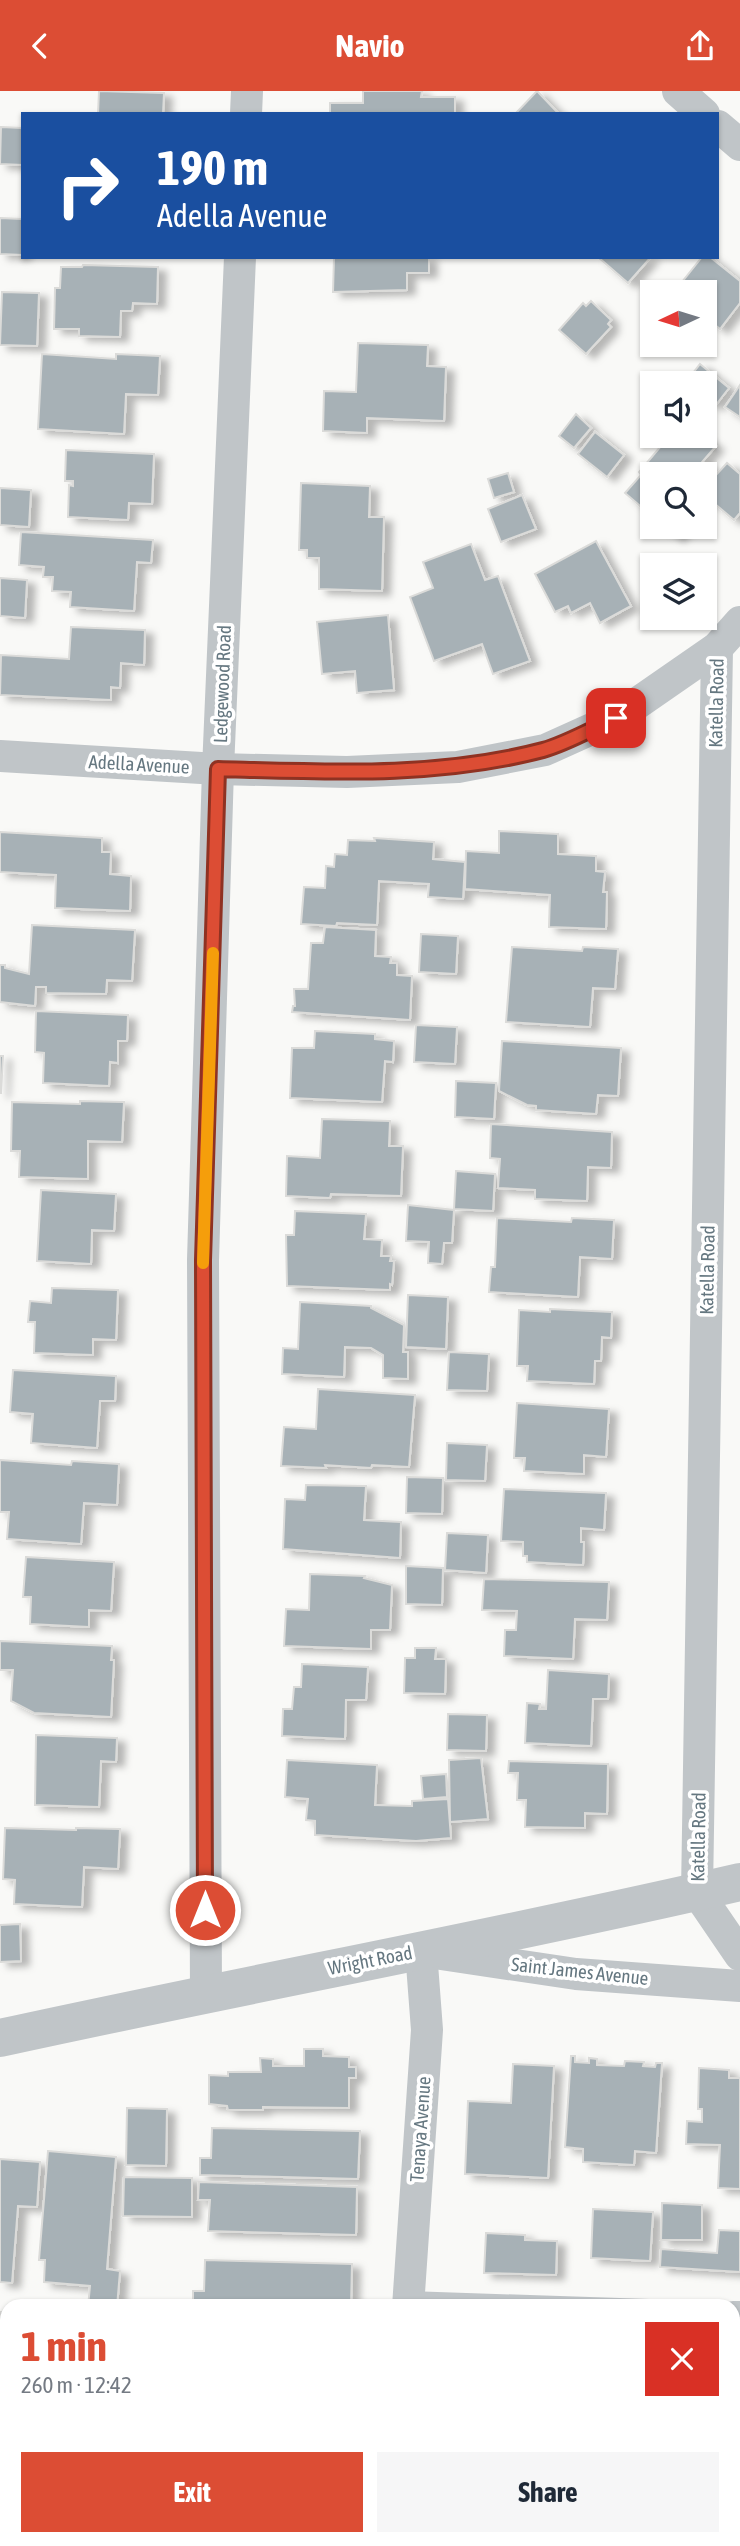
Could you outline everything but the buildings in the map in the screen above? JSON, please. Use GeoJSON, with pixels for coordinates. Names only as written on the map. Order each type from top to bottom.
{"type":"FeatureCollection","features":[{"type":"Feature","properties":{"kind":"street"},"geometry":{"type":"LineString","coordinates":[[246,112],[247,91]]}},
{"type":"Feature","properties":{"kind":"street"},"geometry":{"type":"LineString","coordinates":[[678,91],[702,112]]}},
{"type":"Feature","properties":{"kind":"street"},"geometry":{"type":"LineString","coordinates":[[719,127],[740,145]]}},
{"type":"Feature","properties":{"kind":"street","name":"Ledgewood Road"},"geometry":{"type":"LineString","coordinates":[[206,1993],[203,1260],[218,769],[240,259]]}},
{"type":"Feature","properties":{"kind":"street","name":"Adella Avenue"},"geometry":{"type":"LineString","coordinates":[[0,756],[218,769],[347,772],[458,767],[545,750],[616,718],[717,648],[740,622]]}},
{"type":"Feature","properties":{"kind":"street","name":"Katella Road"},"geometry":{"type":"LineString","coordinates":[[697,1892],[717,648]]}},
{"type":"Feature","properties":{"kind":"street","name":"Wright Road"},"geometry":{"type":"LineString","coordinates":[[0,2038],[740,1882]]}},
{"type":"Feature","properties":{"kind":"street"},"geometry":{"type":"LineString","coordinates":[[697,1892],[740,1955]]}},
{"type":"Feature","properties":{"kind":"street","name":"Saint James Avenue"},"geometry":{"type":"LineString","coordinates":[[421,1951],[576,1974],[740,1986]]}},
{"type":"Feature","properties":{"kind":"street","name":"Tenaya Avenue"},"geometry":{"type":"LineString","coordinates":[[408,2299],[428,2030],[421,1951]]}},
{"type":"Feature","properties":{"kind":"slow traffic"},"geometry":{"type":"LineString","coordinates":[[203,1263],[213,953]]}},
{"type":"Feature","properties":{"kind":"route"},"geometry":{"type":"LineString","coordinates":[[205,1910],[203,1260],[218,769],[347,772],[458,767],[545,750],[616,718]]}}]}
